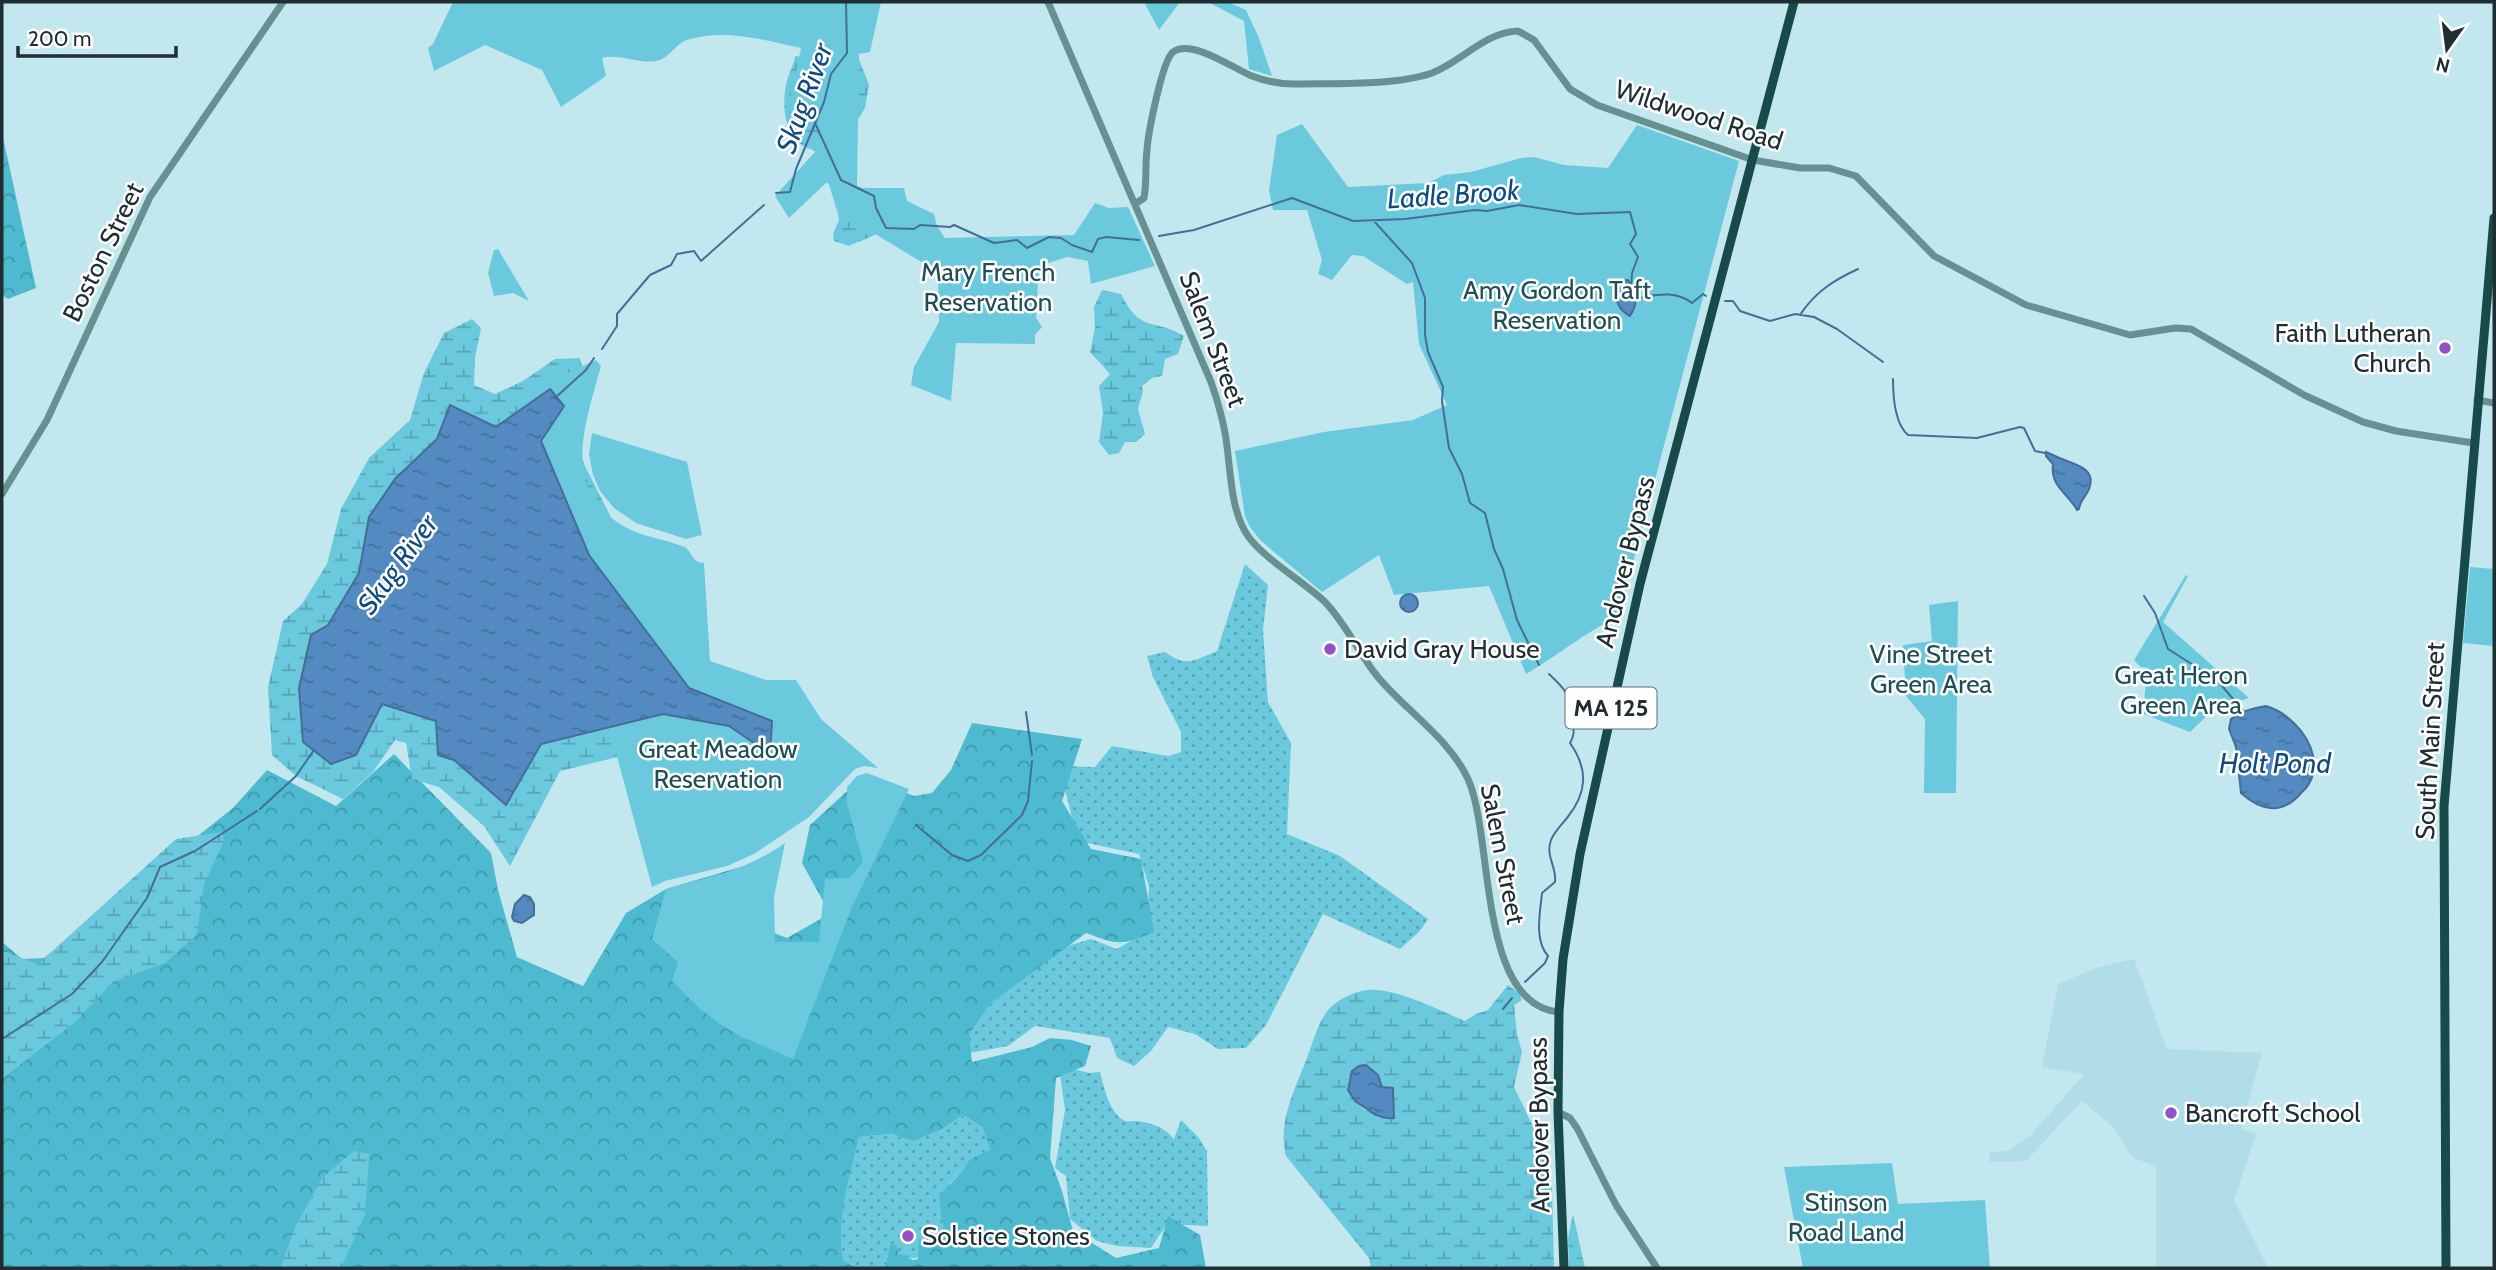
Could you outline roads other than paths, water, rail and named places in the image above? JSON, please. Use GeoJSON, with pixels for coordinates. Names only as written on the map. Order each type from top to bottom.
{"type":"FeatureCollection","features":[{"type":"Feature","properties":{"kind":"main road","name":"Andover Bypass"},"geometry":{"type":"LineString","coordinates":[[1564,1268],[1558,1112],[1559,1012],[1567,929],[1602,744],[1640,584],[1794,2]]}},
{"type":"Feature","properties":{"kind":"main road","name":"South Main Street"},"geometry":{"type":"LineString","coordinates":[[2446,1268],[2444,806],[2494,218]]}},
{"type":"Feature","properties":{"kind":"street","name":"Boston Street"},"geometry":{"type":"LineString","coordinates":[[2,494],[47,419],[150,197],[283,2]]}},
{"type":"Feature","properties":{"kind":"street","name":"Salem Street"},"geometry":{"type":"LineString","coordinates":[[1048,2],[1220,410],[1236,506],[1246,534],[1325,603],[1344,625],[1376,674],[1458,763],[1477,803],[1494,928],[1509,973],[1529,1001],[1543,1009],[1559,1012]]}},
{"type":"Feature","properties":{"kind":"street","name":"Wildwood Road"},"geometry":{"type":"LineString","coordinates":[[1135,204],[1144,198],[1147,150],[1164,71],[1170,55],[1183,48],[1210,55],[1247,74],[1273,82],[1291,84],[1393,80],[1434,72],[1494,36],[1518,31],[1534,40],[1566,85],[1590,102],[1753,160],[1800,168],[1829,168],[1856,176],[1934,256],[2033,308],[2089,321],[2130,335],[2175,328],[2191,329],[2304,395],[2363,422],[2396,431],[2473,443]]}},
{"type":"Feature","properties":{"kind":"street"},"geometry":{"type":"LineString","coordinates":[[2477,400],[2494,403]]}},
{"type":"Feature","properties":{"kind":"street"},"geometry":{"type":"LineString","coordinates":[[1558,1112],[1570,1118],[1577,1128],[1616,1205],[1657,1268]]}},
{"type":"Feature","properties":{"kind":"water"},"geometry":{"type":"Polygon","coordinates":[[[1628,280],[1635,298],[1635,307],[1630,316],[1621,309],[1616,297],[1617,281],[1628,280]]]}},
{"type":"Feature","properties":{"kind":"water"},"geometry":{"type":"Polygon","coordinates":[[[550,389],[564,406],[541,441],[589,555],[689,688],[772,721],[770,754],[729,726],[663,714],[541,744],[506,805],[454,760],[438,755],[436,721],[382,704],[356,755],[331,764],[303,742],[299,688],[311,635],[328,625],[359,573],[369,517],[395,479],[437,439],[450,405],[496,427],[550,389]]]}},
{"type":"Feature","properties":{"kind":"water"},"geometry":{"type":"Polygon","coordinates":[[[2046,452],[2083,468],[2090,476],[2089,489],[2079,509],[2077,510],[2057,484],[2053,464],[2046,452]]]}},
{"type":"Feature","properties":{"kind":"water"},"geometry":{"type":"Polygon","coordinates":[[[1405,594],[1413,594],[1418,603],[1416,610],[1405,612],[1400,607],[1400,599],[1405,594]]]}},
{"type":"Feature","properties":{"kind":"water","name":"Holt Pond"},"geometry":{"type":"Polygon","coordinates":[[[2266,706],[2285,716],[2302,732],[2312,751],[2314,762],[2312,776],[2306,788],[2287,805],[2272,808],[2257,804],[2241,793],[2236,747],[2229,729],[2231,719],[2235,716],[2266,706]]]}},
{"type":"Feature","properties":{"kind":"water"},"geometry":{"type":"Polygon","coordinates":[[[524,895],[530,897],[534,904],[534,915],[522,923],[514,921],[512,917],[515,904],[524,895]]]}},
{"type":"Feature","properties":{"kind":"water"},"geometry":{"type":"Polygon","coordinates":[[[1366,1065],[1378,1075],[1382,1087],[1393,1088],[1394,1118],[1373,1113],[1355,1101],[1348,1090],[1352,1071],[1366,1065]]]}},
{"type":"Feature","properties":{"kind":"waterway","name":"Skug River"},"geometry":{"type":"LineString","coordinates":[[776,193],[790,192],[796,169],[824,102],[831,74],[847,53],[846,2]]}},
{"type":"Feature","properties":{"kind":"waterway","name":"Ladle Brook"},"geometry":{"type":"LineString","coordinates":[[815,123],[841,180],[874,196],[876,208],[886,228],[914,229],[920,225],[954,225],[994,243],[1017,240],[1027,248],[1049,237],[1061,238],[1092,252],[1098,239],[1106,237],[1139,240]]}},
{"type":"Feature","properties":{"kind":"waterway","name":"Ladle Brook"},"geometry":{"type":"LineString","coordinates":[[1159,236],[1194,230],[1292,198],[1353,221],[1405,219],[1519,205],[1577,214],[1630,212],[1636,234],[1630,244],[1638,257],[1632,273],[1631,288]]}},
{"type":"Feature","properties":{"kind":"waterway","name":"Skug River"},"geometry":{"type":"LineString","coordinates":[[602,349],[617,326],[617,314],[650,275],[671,265],[677,254],[694,251],[701,261],[764,205]]}},
{"type":"Feature","properties":{"kind":"waterway"},"geometry":{"type":"LineString","coordinates":[[1373,220],[1412,263],[1425,298],[1428,352],[1443,387],[1442,401],[1449,448],[1462,474],[1470,503],[1485,513],[1517,620],[1539,665]]}},
{"type":"Feature","properties":{"kind":"waterway"},"geometry":{"type":"LineString","coordinates":[[1800,315],[1826,288],[1858,269]]}},
{"type":"Feature","properties":{"kind":"waterway","name":"Ladle Brook"},"geometry":{"type":"LineString","coordinates":[[1637,298],[1672,295],[1692,303],[1703,294],[1706,296]]}},
{"type":"Feature","properties":{"kind":"waterway","name":"Ladle Brook"},"geometry":{"type":"LineString","coordinates":[[1725,301],[1733,301],[1740,311],[1770,321],[1795,314],[1814,317],[1837,329],[1883,362]]}},
{"type":"Feature","properties":{"kind":"waterway","name":"Skug River"},"geometry":{"type":"LineString","coordinates":[[556,397],[586,370],[594,358]]}},
{"type":"Feature","properties":{"kind":"waterway","name":"Ladle Brook"},"geometry":{"type":"LineString","coordinates":[[1893,379],[1898,417],[1908,435],[1977,438],[2020,427],[2024,428],[2035,451],[2045,453]]}},
{"type":"Feature","properties":{"kind":"waterway","name":"Ladle Brook"},"geometry":{"type":"LineString","coordinates":[[2144,596],[2155,613],[2168,649],[2217,680],[2244,712]]}},
{"type":"Feature","properties":{"kind":"waterway"},"geometry":{"type":"LineString","coordinates":[[1525,982],[1545,963],[1548,956],[1541,942],[1539,926],[1542,893],[1555,882],[1550,856],[1551,840],[1579,800],[1583,781],[1580,763],[1570,743],[1574,730],[1570,702],[1563,688],[1549,674]]}},
{"type":"Feature","properties":{"kind":"waterway"},"geometry":{"type":"LineString","coordinates":[[1026,712],[1032,755]]}},
{"type":"Feature","properties":{"kind":"waterway","name":"Skug River"},"geometry":{"type":"LineString","coordinates":[[260,809],[296,776],[314,750]]}},
{"type":"Feature","properties":{"kind":"waterway"},"geometry":{"type":"LineString","coordinates":[[916,825],[952,855],[968,861],[981,855],[1022,815],[1028,801],[1032,761]]}},
{"type":"Feature","properties":{"kind":"waterway","name":"Skug River"},"geometry":{"type":"LineString","coordinates":[[2,1039],[72,994],[102,962],[147,898],[160,867],[195,851],[257,811]]}},
{"type":"Feature","properties":{"kind":"waterway"},"geometry":{"type":"LineString","coordinates":[[1503,1009],[1512,998]]}},
{"type":"Feature","properties":{"kind":"place","name":"Faith Lutheran Church"},"geometry":{"type":"Point","coordinates":[2445,348]}},
{"type":"Feature","properties":{"kind":"place","name":"David Gray House"},"geometry":{"type":"Point","coordinates":[1330,649]}},
{"type":"Feature","properties":{"kind":"place","name":"Bancroft School"},"geometry":{"type":"Point","coordinates":[2171,1113]}},
{"type":"Feature","properties":{"kind":"place","name":"Solstice Stones"},"geometry":{"type":"Point","coordinates":[908,1236]}},
{"type":"Feature","properties":{"kind":"park label","name":"Mary French Reservation"},"geometry":{"type":"Point","coordinates":[988,287]}},
{"type":"Feature","properties":{"kind":"park label","name":"Amy Gordon Taft Reservation"},"geometry":{"type":"Point","coordinates":[1557,305]}},
{"type":"Feature","properties":{"kind":"park label","name":"Vine Street Green Area"},"geometry":{"type":"Point","coordinates":[1931,669]}},
{"type":"Feature","properties":{"kind":"park label","name":"Great Heron Green Area"},"geometry":{"type":"Point","coordinates":[2181,690]}},
{"type":"Feature","properties":{"kind":"park label","name":"Great Meadow Reservation"},"geometry":{"type":"Point","coordinates":[718,764]}},
{"type":"Feature","properties":{"kind":"park label","name":"Stinson Road Land"},"geometry":{"type":"Point","coordinates":[1846,1217]}}]}
